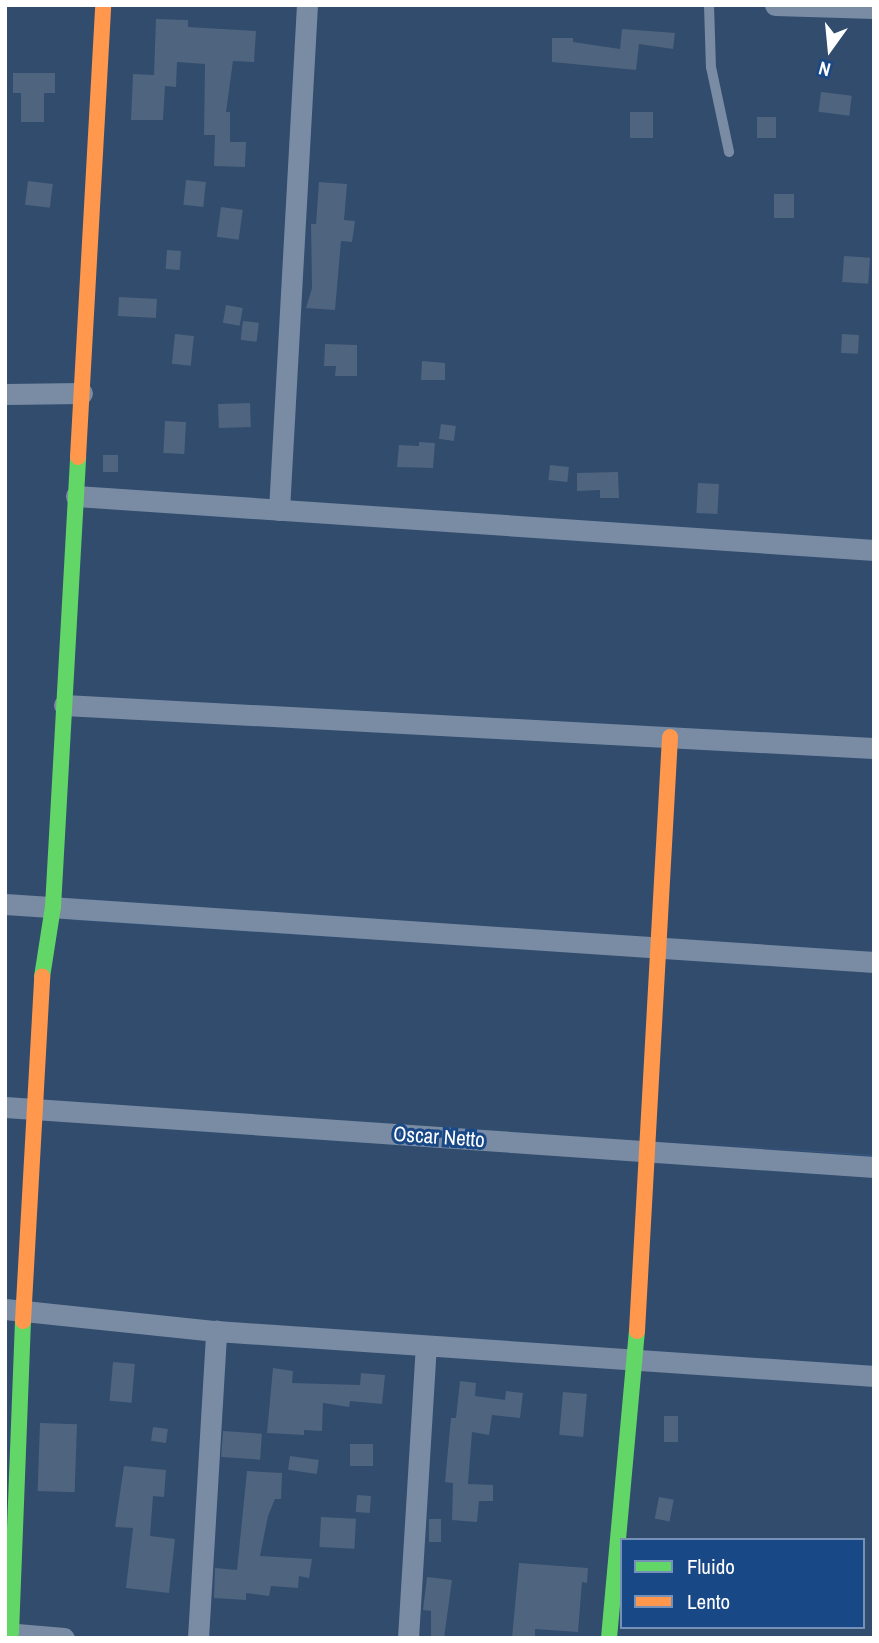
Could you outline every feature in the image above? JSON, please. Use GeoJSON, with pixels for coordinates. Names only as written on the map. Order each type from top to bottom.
{"type":"FeatureCollection","features":[{"type":"Feature","properties":{"kind":"street"},"geometry":{"type":"LineString","coordinates":[[64,1638],[8,1633],[13,1310],[44,948],[52,907],[103,5]]}},
{"type":"Feature","properties":{"kind":"street"},"geometry":{"type":"LineString","coordinates":[[279,510],[307,5]]}},
{"type":"Feature","properties":{"kind":"street"},"geometry":{"type":"LineString","coordinates":[[775,5],[874,8]]}},
{"type":"Feature","properties":{"kind":"street"},"geometry":{"type":"LineString","coordinates":[[5,394],[82,393]]}},
{"type":"Feature","properties":{"kind":"street"},"geometry":{"type":"LineString","coordinates":[[76,496],[874,550]]}},
{"type":"Feature","properties":{"kind":"street"},"geometry":{"type":"LineString","coordinates":[[64,705],[873,748]]}},
{"type":"Feature","properties":{"kind":"street"},"geometry":{"type":"LineString","coordinates":[[609,1638],[635,1362],[670,737]]}},
{"type":"Feature","properties":{"kind":"street"},"geometry":{"type":"LineString","coordinates":[[5,904],[874,962]]}},
{"type":"Feature","properties":{"kind":"street","name":"Oscar Netto"},"geometry":{"type":"LineString","coordinates":[[5,1107],[874,1167]]}},
{"type":"Feature","properties":{"kind":"street"},"geometry":{"type":"LineString","coordinates":[[13,1310],[216,1331],[874,1377]]}},
{"type":"Feature","properties":{"kind":"street"},"geometry":{"type":"LineString","coordinates":[[198,1638],[216,1331]]}},
{"type":"Feature","properties":{"kind":"street"},"geometry":{"type":"LineString","coordinates":[[408,1638],[426,1347]]}},
{"type":"Feature","properties":{"kind":"lane"},"geometry":{"type":"LineString","coordinates":[[709,5],[711,67],[729,152]]}},
{"type":"Feature","properties":{"kind":"water"},"geometry":{"type":"Polygon","coordinates":[[[73,918],[648,957],[73,920],[73,918]]]}},
{"type":"Feature","properties":{"kind":"water"},"geometry":{"type":"Polygon","coordinates":[[[668,1141],[874,1155],[874,1156],[668,1141]]]}},
{"type":"Feature","properties":{"kind":"building"},"geometry":{"type":"Polygon","coordinates":[[[156,19],[188,20],[188,27],[256,31],[254,62],[233,61],[226,112],[230,112],[230,142],[246,142],[245,167],[214,166],[215,135],[204,135],[205,64],[177,62],[176,87],[165,86],[163,120],[131,120],[133,74],[154,75],[156,19]]]}},
{"type":"Feature","properties":{"kind":"building"},"geometry":{"type":"Polygon","coordinates":[[[622,29],[675,33],[673,49],[639,44],[636,70],[552,62],[552,38],[573,38],[573,42],[620,49],[622,29]]]}},
{"type":"Feature","properties":{"kind":"building"},"geometry":{"type":"Polygon","coordinates":[[[13,73],[55,73],[55,93],[44,93],[44,122],[21,122],[21,93],[13,93],[13,73]]]}},
{"type":"Feature","properties":{"kind":"building"},"geometry":{"type":"Polygon","coordinates":[[[821,92],[852,96],[849,116],[819,112],[821,92]]]}},
{"type":"Feature","properties":{"kind":"building"},"geometry":{"type":"Polygon","coordinates":[[[630,112],[653,112],[653,138],[630,138],[630,112]]]}},
{"type":"Feature","properties":{"kind":"building"},"geometry":{"type":"Polygon","coordinates":[[[757,117],[776,117],[776,138],[757,138],[757,117]]]}},
{"type":"Feature","properties":{"kind":"building"},"geometry":{"type":"Polygon","coordinates":[[[186,180],[206,182],[203,207],[183,205],[186,180]]]}},
{"type":"Feature","properties":{"kind":"building"},"geometry":{"type":"Polygon","coordinates":[[[28,181],[53,184],[50,208],[25,205],[28,181]]]}},
{"type":"Feature","properties":{"kind":"building"},"geometry":{"type":"Polygon","coordinates":[[[319,182],[347,184],[344,220],[355,221],[352,242],[341,241],[335,310],[306,308],[312,288],[311,224],[316,224],[319,182]]]}},
{"type":"Feature","properties":{"kind":"building"},"geometry":{"type":"Polygon","coordinates":[[[774,194],[794,194],[794,218],[774,218],[774,194]]]}},
{"type":"Feature","properties":{"kind":"building"},"geometry":{"type":"Polygon","coordinates":[[[221,207],[243,210],[239,240],[217,237],[221,207]]]}},
{"type":"Feature","properties":{"kind":"building"},"geometry":{"type":"Polygon","coordinates":[[[167,250],[181,251],[180,270],[166,269],[167,250]]]}},
{"type":"Feature","properties":{"kind":"building"},"geometry":{"type":"Polygon","coordinates":[[[844,256],[870,258],[868,284],[842,282],[844,256]]]}},
{"type":"Feature","properties":{"kind":"building"},"geometry":{"type":"Polygon","coordinates":[[[119,297],[157,299],[156,318],[118,316],[119,297]]]}},
{"type":"Feature","properties":{"kind":"building"},"geometry":{"type":"Polygon","coordinates":[[[226,305],[243,308],[240,326],[223,323],[226,305]]]}},
{"type":"Feature","properties":{"kind":"building"},"geometry":{"type":"Polygon","coordinates":[[[243,321],[259,323],[257,342],[241,340],[243,321]]]}},
{"type":"Feature","properties":{"kind":"building"},"geometry":{"type":"Polygon","coordinates":[[[175,334],[194,336],[191,366],[172,364],[175,334]]]}},
{"type":"Feature","properties":{"kind":"building"},"geometry":{"type":"Polygon","coordinates":[[[842,334],[859,335],[858,354],[841,353],[842,334]]]}},
{"type":"Feature","properties":{"kind":"building"},"geometry":{"type":"Polygon","coordinates":[[[325,344],[357,345],[357,376],[335,376],[336,366],[324,366],[325,344]]]}},
{"type":"Feature","properties":{"kind":"building"},"geometry":{"type":"Polygon","coordinates":[[[422,361],[445,363],[445,380],[421,380],[422,361]]]}},
{"type":"Feature","properties":{"kind":"building"},"geometry":{"type":"Polygon","coordinates":[[[250,403],[251,427],[219,428],[218,404],[250,403]]]}},
{"type":"Feature","properties":{"kind":"building"},"geometry":{"type":"Polygon","coordinates":[[[165,421],[186,422],[184,454],[163,453],[165,421]]]}},
{"type":"Feature","properties":{"kind":"building"},"geometry":{"type":"Polygon","coordinates":[[[441,424],[456,426],[454,441],[439,439],[441,424]]]}},
{"type":"Feature","properties":{"kind":"building"},"geometry":{"type":"Polygon","coordinates":[[[419,442],[435,443],[433,468],[397,467],[399,445],[419,446],[419,442]]]}},
{"type":"Feature","properties":{"kind":"building"},"geometry":{"type":"Polygon","coordinates":[[[103,455],[118,455],[118,472],[103,472],[103,455]]]}},
{"type":"Feature","properties":{"kind":"building"},"geometry":{"type":"Polygon","coordinates":[[[550,465],[569,467],[567,482],[548,480],[550,465]]]}},
{"type":"Feature","properties":{"kind":"building"},"geometry":{"type":"Polygon","coordinates":[[[618,472],[619,498],[600,498],[600,490],[577,491],[577,473],[618,472]]]}},
{"type":"Feature","properties":{"kind":"building"},"geometry":{"type":"Polygon","coordinates":[[[698,483],[719,484],[717,514],[696,513],[698,483]]]}},
{"type":"Feature","properties":{"kind":"building"},"geometry":{"type":"Polygon","coordinates":[[[113,1362],[135,1364],[132,1403],[110,1401],[113,1362]]]}},
{"type":"Feature","properties":{"kind":"building"},"geometry":{"type":"Polygon","coordinates":[[[273,1368],[293,1371],[292,1383],[360,1385],[361,1373],[385,1375],[382,1404],[350,1401],[349,1407],[323,1403],[322,1431],[304,1430],[304,1435],[267,1433],[273,1368]]]}},
{"type":"Feature","properties":{"kind":"building"},"geometry":{"type":"Polygon","coordinates":[[[460,1381],[476,1383],[475,1396],[505,1400],[506,1391],[523,1393],[520,1418],[492,1415],[489,1435],[472,1432],[468,1484],[493,1485],[493,1501],[479,1501],[477,1522],[452,1520],[453,1483],[445,1482],[451,1418],[456,1418],[460,1381]]]}},
{"type":"Feature","properties":{"kind":"building"},"geometry":{"type":"Polygon","coordinates":[[[563,1392],[587,1394],[583,1437],[559,1435],[563,1392]]]}},
{"type":"Feature","properties":{"kind":"building"},"geometry":{"type":"Polygon","coordinates":[[[664,1416],[678,1416],[678,1442],[664,1442],[664,1416]]]}},
{"type":"Feature","properties":{"kind":"building"},"geometry":{"type":"Polygon","coordinates":[[[40,1423],[77,1424],[75,1492],[38,1491],[40,1423]]]}},
{"type":"Feature","properties":{"kind":"building"},"geometry":{"type":"Polygon","coordinates":[[[153,1427],[168,1429],[166,1443],[151,1441],[153,1427]]]}},
{"type":"Feature","properties":{"kind":"building"},"geometry":{"type":"Polygon","coordinates":[[[223,1431],[262,1434],[260,1460],[221,1457],[223,1431]]]}},
{"type":"Feature","properties":{"kind":"building"},"geometry":{"type":"Polygon","coordinates":[[[350,1444],[373,1444],[373,1466],[350,1466],[350,1444]]]}},
{"type":"Feature","properties":{"kind":"building"},"geometry":{"type":"Polygon","coordinates":[[[290,1456],[319,1460],[317,1474],[288,1470],[290,1456]]]}},
{"type":"Feature","properties":{"kind":"building"},"geometry":{"type":"Polygon","coordinates":[[[124,1466],[166,1470],[164,1497],[153,1496],[150,1536],[175,1539],[169,1593],[126,1588],[133,1528],[115,1527],[124,1466]]]}},
{"type":"Feature","properties":{"kind":"building"},"geometry":{"type":"Polygon","coordinates":[[[247,1471],[282,1473],[281,1499],[275,1499],[268,1516],[260,1556],[312,1559],[309,1578],[299,1576],[298,1588],[271,1586],[269,1596],[246,1593],[246,1600],[214,1598],[215,1568],[237,1570],[247,1471]]]}},
{"type":"Feature","properties":{"kind":"building"},"geometry":{"type":"Polygon","coordinates":[[[357,1495],[371,1496],[370,1513],[356,1512],[357,1495]]]}},
{"type":"Feature","properties":{"kind":"building"},"geometry":{"type":"Polygon","coordinates":[[[659,1497],[674,1500],[670,1521],[655,1519],[659,1497]]]}},
{"type":"Feature","properties":{"kind":"building"},"geometry":{"type":"Polygon","coordinates":[[[321,1517],[356,1519],[354,1549],[319,1547],[321,1517]]]}},
{"type":"Feature","properties":{"kind":"building"},"geometry":{"type":"Polygon","coordinates":[[[429,1519],[441,1519],[441,1542],[429,1542],[429,1519]]]}},
{"type":"Feature","properties":{"kind":"building"},"geometry":{"type":"Polygon","coordinates":[[[519,1563],[588,1568],[587,1583],[582,1582],[578,1632],[535,1629],[535,1638],[512,1638],[519,1563]]]}},
{"type":"Feature","properties":{"kind":"building"},"geometry":{"type":"Polygon","coordinates":[[[427,1577],[452,1580],[444,1638],[431,1638],[431,1611],[423,1610],[427,1577]]]}},
{"type":"Feature","properties":{"kind":"traffic: fast"},"geometry":{"type":"LineString","coordinates":[[42,977],[53,907],[78,457]]}},
{"type":"Feature","properties":{"kind":"traffic: fast"},"geometry":{"type":"LineString","coordinates":[[11,1633],[23,1321]]}},
{"type":"Feature","properties":{"kind":"traffic: fast"},"geometry":{"type":"LineString","coordinates":[[609,1638],[637,1331]]}},
{"type":"Feature","properties":{"kind":"traffic: slow"},"geometry":{"type":"LineString","coordinates":[[78,457],[103,5]]}},
{"type":"Feature","properties":{"kind":"traffic: slow"},"geometry":{"type":"LineString","coordinates":[[637,1331],[670,737]]}},
{"type":"Feature","properties":{"kind":"traffic: slow"},"geometry":{"type":"LineString","coordinates":[[23,1321],[42,977]]}}]}
